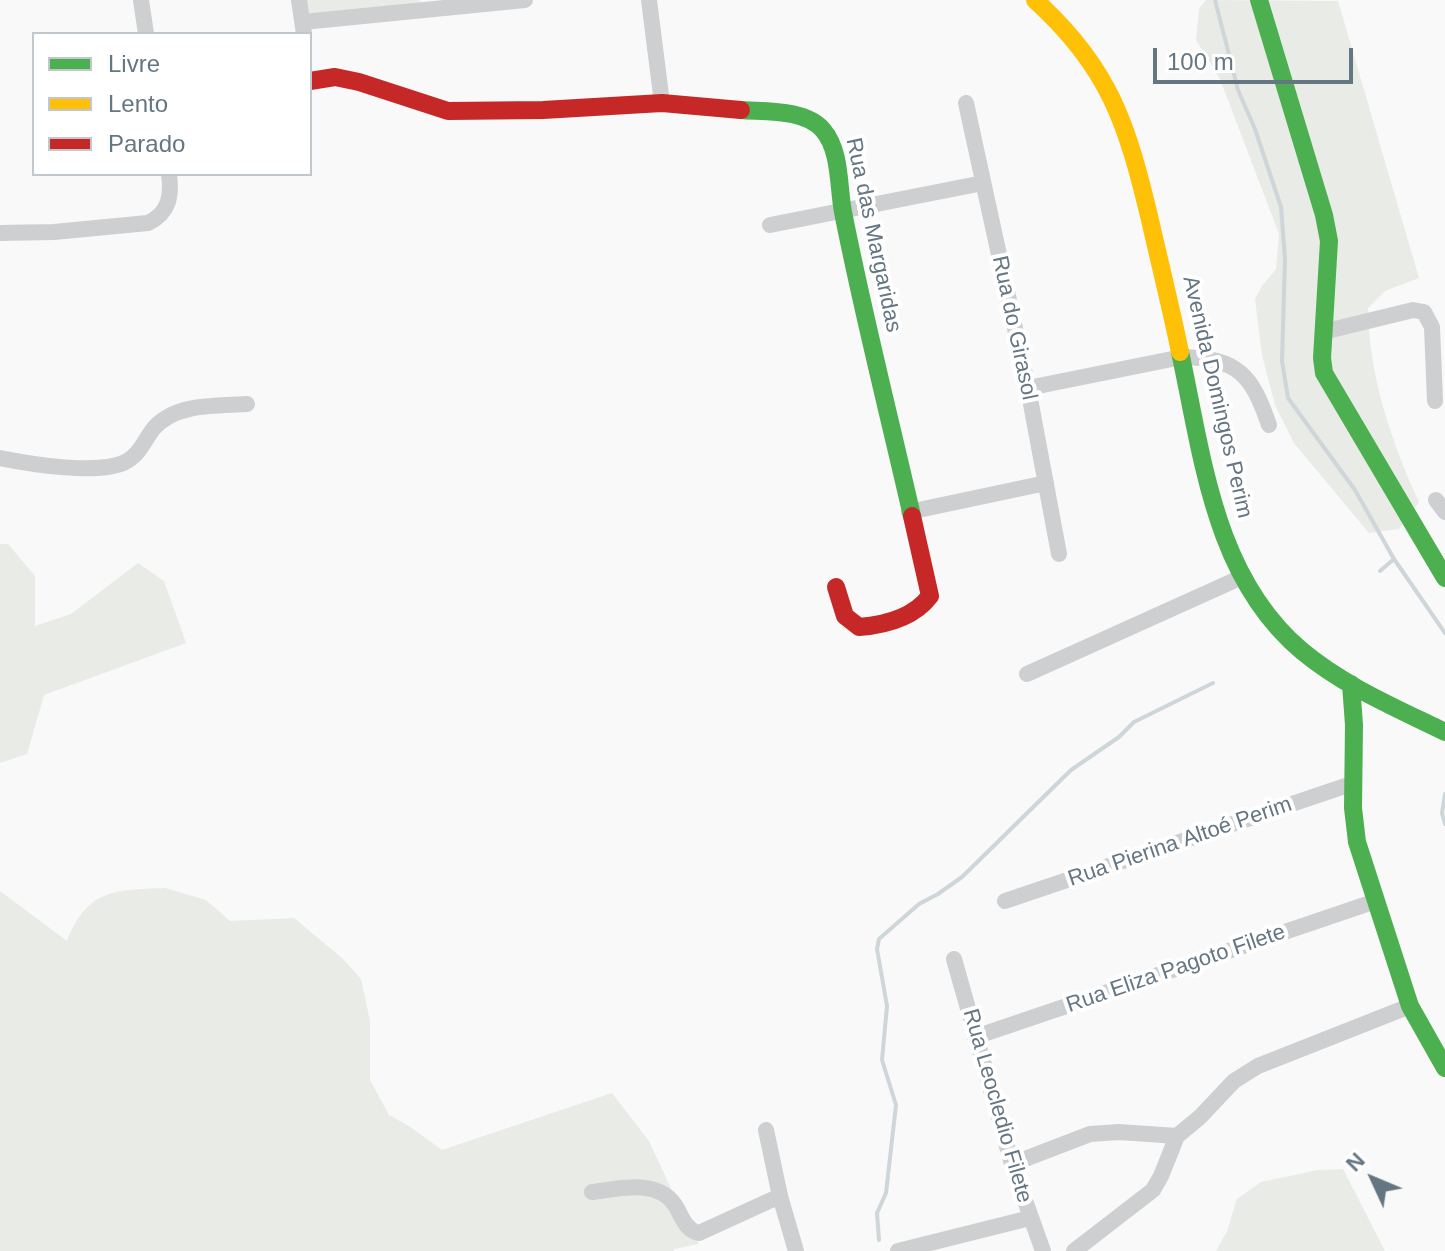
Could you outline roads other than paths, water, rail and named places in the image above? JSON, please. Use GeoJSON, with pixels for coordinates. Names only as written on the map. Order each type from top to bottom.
{"type":"FeatureCollection","features":[{"type":"Feature","properties":{"kind":"street"},"geometry":{"type":"LineString","coordinates":[[141,0],[146,32]]}},
{"type":"Feature","properties":{"kind":"street"},"geometry":{"type":"LineString","coordinates":[[299,0],[303,28],[437,3],[525,0]]}},
{"type":"Feature","properties":{"kind":"street"},"geometry":{"type":"LineString","coordinates":[[649,0],[662,103]]}},
{"type":"Feature","properties":{"kind":"street"},"geometry":{"type":"LineString","coordinates":[[1259,0],[1324,215],[1329,241],[1322,358],[1329,385],[1445,578]]}},
{"type":"Feature","properties":{"kind":"street","name":"Avenida Domingos Perim"},"geometry":{"type":"LineString","coordinates":[[1048,4],[1101,77],[1122,118],[1141,183],[1206,471],[1225,537],[1242,577],[1266,615],[1320,664],[1351,684],[1442,726]]}},
{"type":"Feature","properties":{"kind":"street","name":"Rua das Margaridas"},"geometry":{"type":"LineString","coordinates":[[312,81],[335,77],[359,82],[448,111],[543,110],[662,103],[766,111],[811,120],[825,131],[930,596],[924,604],[876,625],[859,627],[845,616],[836,587]]}},
{"type":"Feature","properties":{"kind":"street","name":"Rua do Girasol"},"geometry":{"type":"LineString","coordinates":[[966,103],[1028,388],[1059,554]]}},
{"type":"Feature","properties":{"kind":"street"},"geometry":{"type":"LineString","coordinates":[[0,233],[54,232],[148,223],[164,212],[170,182]]}},
{"type":"Feature","properties":{"kind":"street"},"geometry":{"type":"LineString","coordinates":[[770,225],[983,183]]}},
{"type":"Feature","properties":{"kind":"street"},"geometry":{"type":"LineString","coordinates":[[1323,332],[1413,310],[1424,312],[1432,327],[1435,401]]}},
{"type":"Feature","properties":{"kind":"street"},"geometry":{"type":"LineString","coordinates":[[1028,388],[1182,357],[1210,360],[1241,373],[1256,389],[1269,425]]}},
{"type":"Feature","properties":{"kind":"street"},"geometry":{"type":"LineString","coordinates":[[0,458],[77,468],[119,465],[130,460],[154,428],[174,413],[247,404]]}},
{"type":"Feature","properties":{"kind":"street"},"geometry":{"type":"LineString","coordinates":[[909,512],[1046,483]]}},
{"type":"Feature","properties":{"kind":"street"},"geometry":{"type":"LineString","coordinates":[[1027,674],[1242,577]]}},
{"type":"Feature","properties":{"kind":"street"},"geometry":{"type":"LineString","coordinates":[[1351,684],[1354,827],[1410,1006],[1445,1068]]}},
{"type":"Feature","properties":{"kind":"street","name":"Rua Pierina Altoé Perim"},"geometry":{"type":"LineString","coordinates":[[1005,901],[1354,783]]}},
{"type":"Feature","properties":{"kind":"street","name":"Rua Eliza Pagoto Filete"},"geometry":{"type":"LineString","coordinates":[[975,1037],[1376,901]]}},
{"type":"Feature","properties":{"kind":"street","name":"Rua Leocledio Filete"},"geometry":{"type":"LineString","coordinates":[[954,959],[1012,1164],[1043,1251]]}},
{"type":"Feature","properties":{"kind":"street"},"geometry":{"type":"LineString","coordinates":[[1074,1251],[1153,1190],[1177,1136],[1234,1081],[1258,1066],[1410,1006]]}},
{"type":"Feature","properties":{"kind":"street"},"geometry":{"type":"LineString","coordinates":[[766,1130],[793,1243]]}},
{"type":"Feature","properties":{"kind":"street"},"geometry":{"type":"LineString","coordinates":[[1012,1164],[1090,1134],[1119,1132],[1177,1136]]}},
{"type":"Feature","properties":{"kind":"street"},"geometry":{"type":"LineString","coordinates":[[592,1192],[626,1188],[656,1190],[670,1199],[688,1228],[699,1233],[780,1196]]}},
{"type":"Feature","properties":{"kind":"street"},"geometry":{"type":"LineString","coordinates":[[898,1251],[1030,1218]]}},
{"type":"Feature","properties":{"kind":"waterway"},"geometry":{"type":"LineString","coordinates":[[1215,0],[1238,90],[1255,129],[1281,207],[1285,259],[1282,361],[1288,398],[1355,490],[1394,559],[1445,633]]}},
{"type":"Feature","properties":{"kind":"waterway"},"geometry":{"type":"LineString","coordinates":[[1380,571],[1394,559]]}},
{"type":"Feature","properties":{"kind":"waterway"},"geometry":{"type":"LineString","coordinates":[[879,1240],[877,1213],[886,1193],[896,1105],[882,1060],[887,1006],[877,949],[879,939],[919,904],[962,877],[1071,770],[1119,737],[1134,722],[1213,683]]}},
{"type":"Feature","properties":{"kind":"waterway"},"geometry":{"type":"LineString","coordinates":[[1445,794],[1442,813],[1445,824]]}}]}
